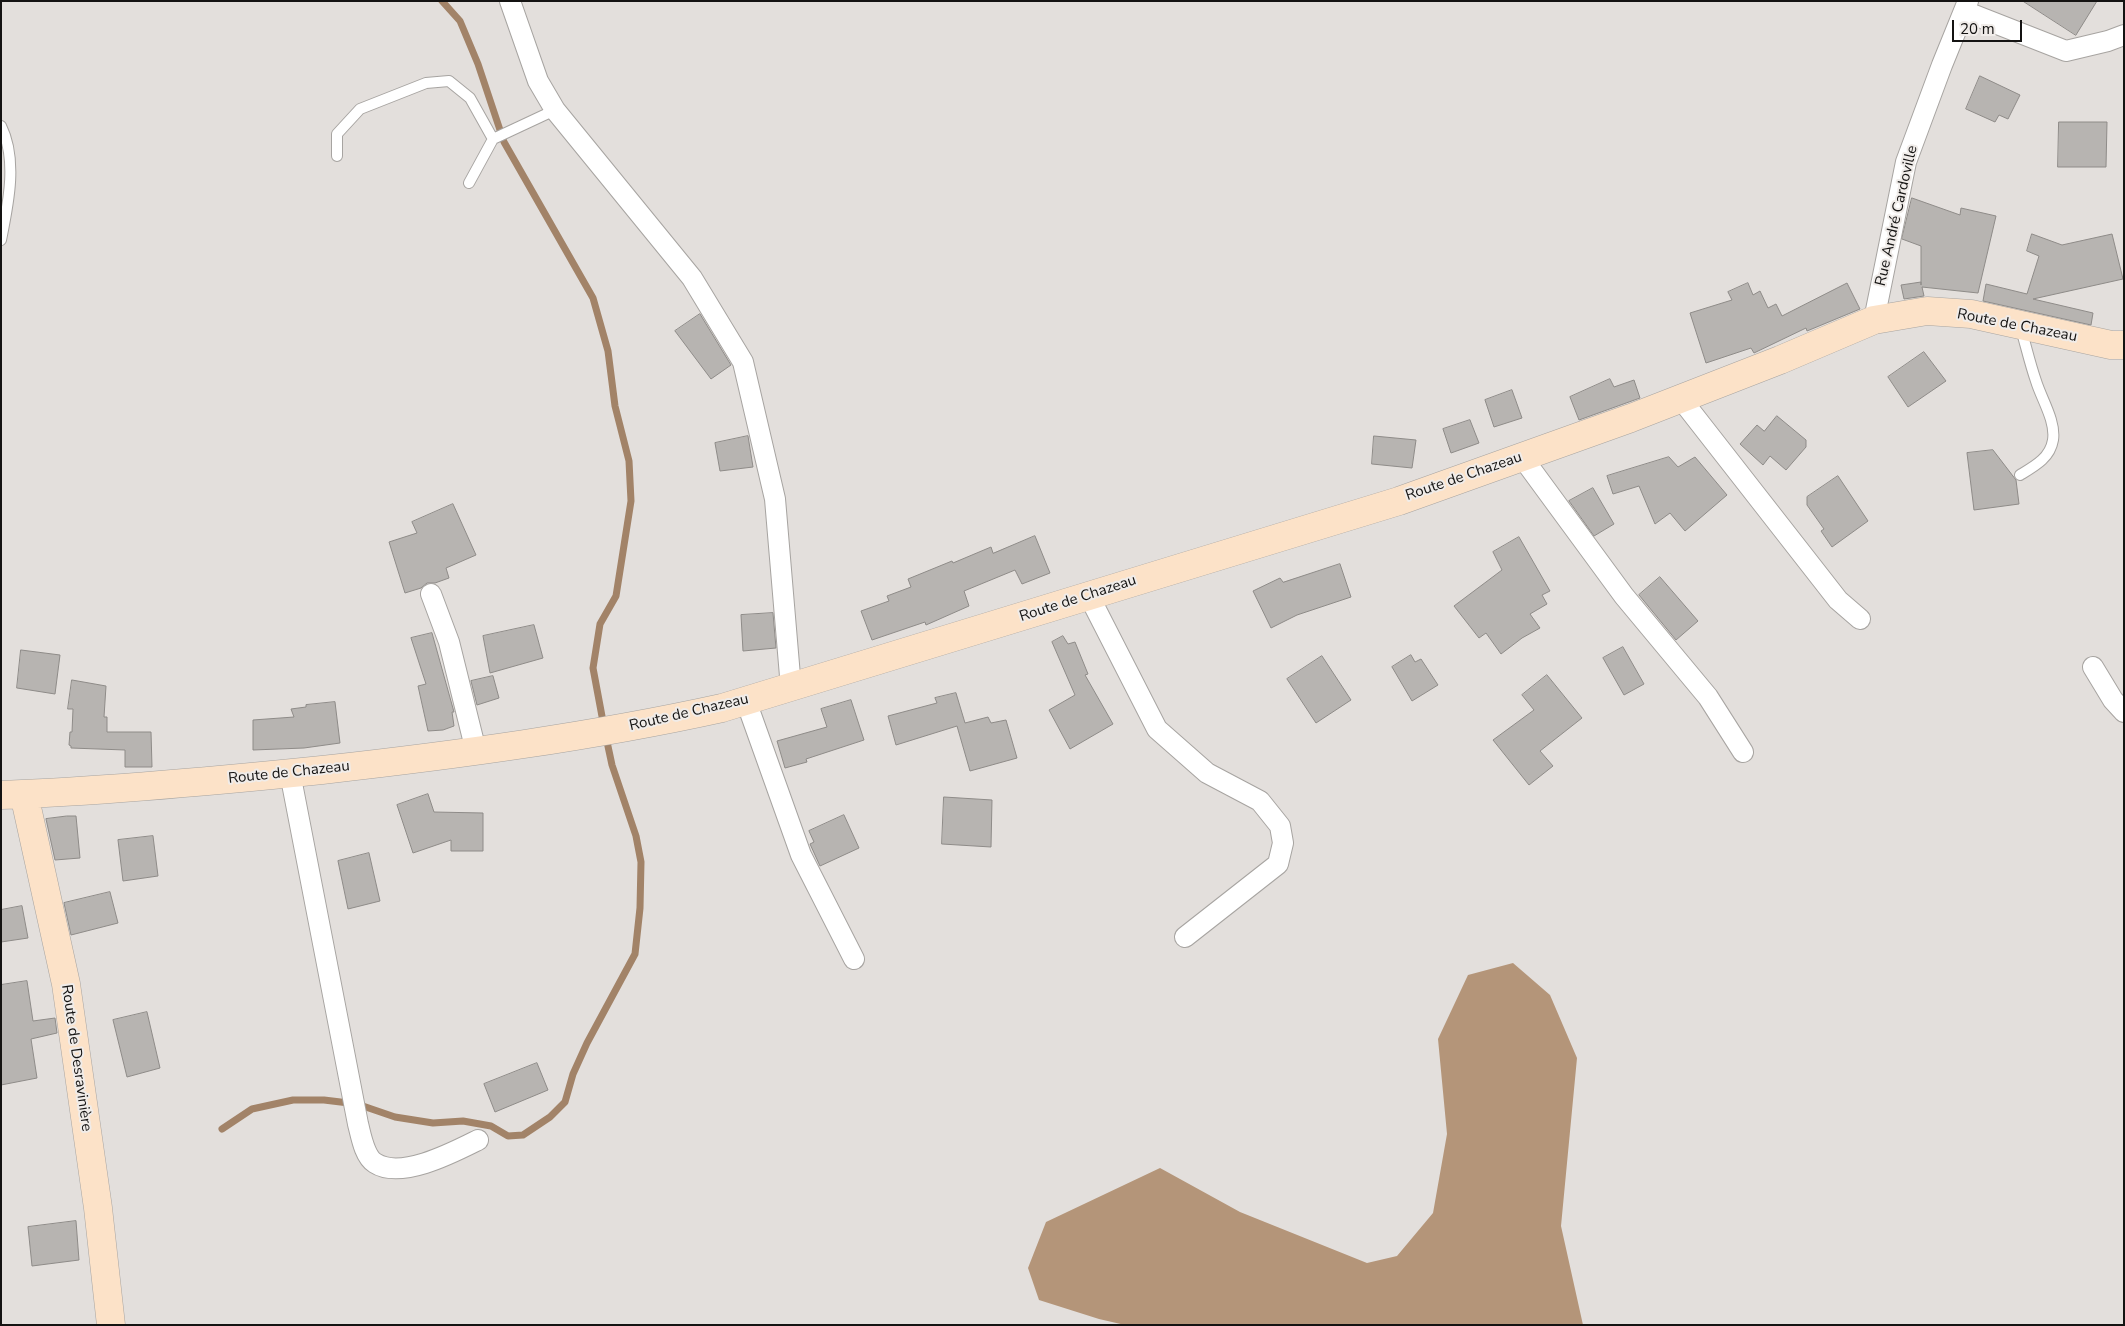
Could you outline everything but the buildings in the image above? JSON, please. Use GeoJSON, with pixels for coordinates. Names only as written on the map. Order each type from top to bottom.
{"type":"FeatureCollection","features":[{"type":"Feature","properties":{"kind":"main road","name":"Route de Chazeau"},"geometry":{"type":"LineString","coordinates":[[12,795],[202,783],[476,751],[646,724],[722,708],[1398,500],[1522,457],[1681,398],[1780,360],[1874,320],[1927,311],[1971,314],[2119,348]]}},
{"type":"Feature","properties":{"kind":"main road","name":"Route de Desravinière"},"geometry":{"type":"LineString","coordinates":[[12,795],[66,984],[98,1208],[110,1325]]}},
{"type":"Feature","properties":{"kind":"street"},"geometry":{"type":"LineString","coordinates":[[510,1],[538,81],[555,110],[692,278],[743,362],[775,499],[791,688]]}},
{"type":"Feature","properties":{"kind":"street"},"geometry":{"type":"LineString","coordinates":[[1966,6],[2066,52],[2124,35]]}},
{"type":"Feature","properties":{"kind":"street","name":"Rue André Cardoville"},"geometry":{"type":"LineString","coordinates":[[1874,320],[1906,162],[1966,6]]}},
{"type":"Feature","properties":{"kind":"street"},"geometry":{"type":"LineString","coordinates":[[1681,398],[1838,600],[1860,619]]}},
{"type":"Feature","properties":{"kind":"street"},"geometry":{"type":"LineString","coordinates":[[1522,457],[1624,596],[1708,697],[1743,752]]}},
{"type":"Feature","properties":{"kind":"street"},"geometry":{"type":"LineString","coordinates":[[431,594],[449,642],[476,751]]}},
{"type":"Feature","properties":{"kind":"street"},"geometry":{"type":"LineString","coordinates":[[1088,596],[1157,729],[1207,773],[1260,801],[1280,826],[1283,843],[1278,864],[1185,937]]}},
{"type":"Feature","properties":{"kind":"street"},"geometry":{"type":"LineString","coordinates":[[2093,667],[2112,700],[2124,712]]}},
{"type":"Feature","properties":{"kind":"street"},"geometry":{"type":"LineString","coordinates":[[746,701],[802,855],[854,959]]}},
{"type":"Feature","properties":{"kind":"street"},"geometry":{"type":"LineString","coordinates":[[290,773],[358,1124],[366,1151],[374,1163],[388,1167],[408,1167],[437,1160],[478,1140]]}},
{"type":"Feature","properties":{"kind":"lane"},"geometry":{"type":"LineString","coordinates":[[337,156],[337,134],[360,109],[426,83],[449,82],[470,98],[493,139]]}},
{"type":"Feature","properties":{"kind":"lane"},"geometry":{"type":"LineString","coordinates":[[469,183],[493,139],[555,110]]}},
{"type":"Feature","properties":{"kind":"lane"},"geometry":{"type":"LineString","coordinates":[[1,126],[6,136],[10,173],[7,214],[1,240]]}},
{"type":"Feature","properties":{"kind":"lane"},"geometry":{"type":"LineString","coordinates":[[2020,325],[2036,381],[2052,426],[2054,439],[2050,450],[2041,463],[2020,475]]}},
{"type":"Feature","properties":{"kind":"shaded area"},"geometry":{"type":"Polygon","coordinates":[[[1513,963],[1550,995],[1577,1058],[1561,1226],[1583,1325],[1125,1325],[1039,1300],[1028,1268],[1046,1222],[1160,1168],[1240,1212],[1367,1263],[1397,1256],[1433,1213],[1447,1134],[1438,1039],[1468,975],[1513,963]]]}},
{"type":"Feature","properties":{"kind":"waterway"},"geometry":{"type":"LineString","coordinates":[[442,1],[460,21],[478,64],[504,142],[593,298],[608,351],[615,406],[629,461],[631,501],[616,596],[600,624],[593,668],[604,727]]}},
{"type":"Feature","properties":{"kind":"waterway"},"geometry":{"type":"LineString","coordinates":[[222,1129],[252,1109],[293,1100],[324,1100],[357,1104],[395,1117],[433,1123],[463,1121],[491,1126],[508,1136],[523,1135],[550,1117],[565,1102],[573,1074],[587,1043],[635,954],[640,908],[641,862],[636,836],[612,765],[606,737]]}}]}
